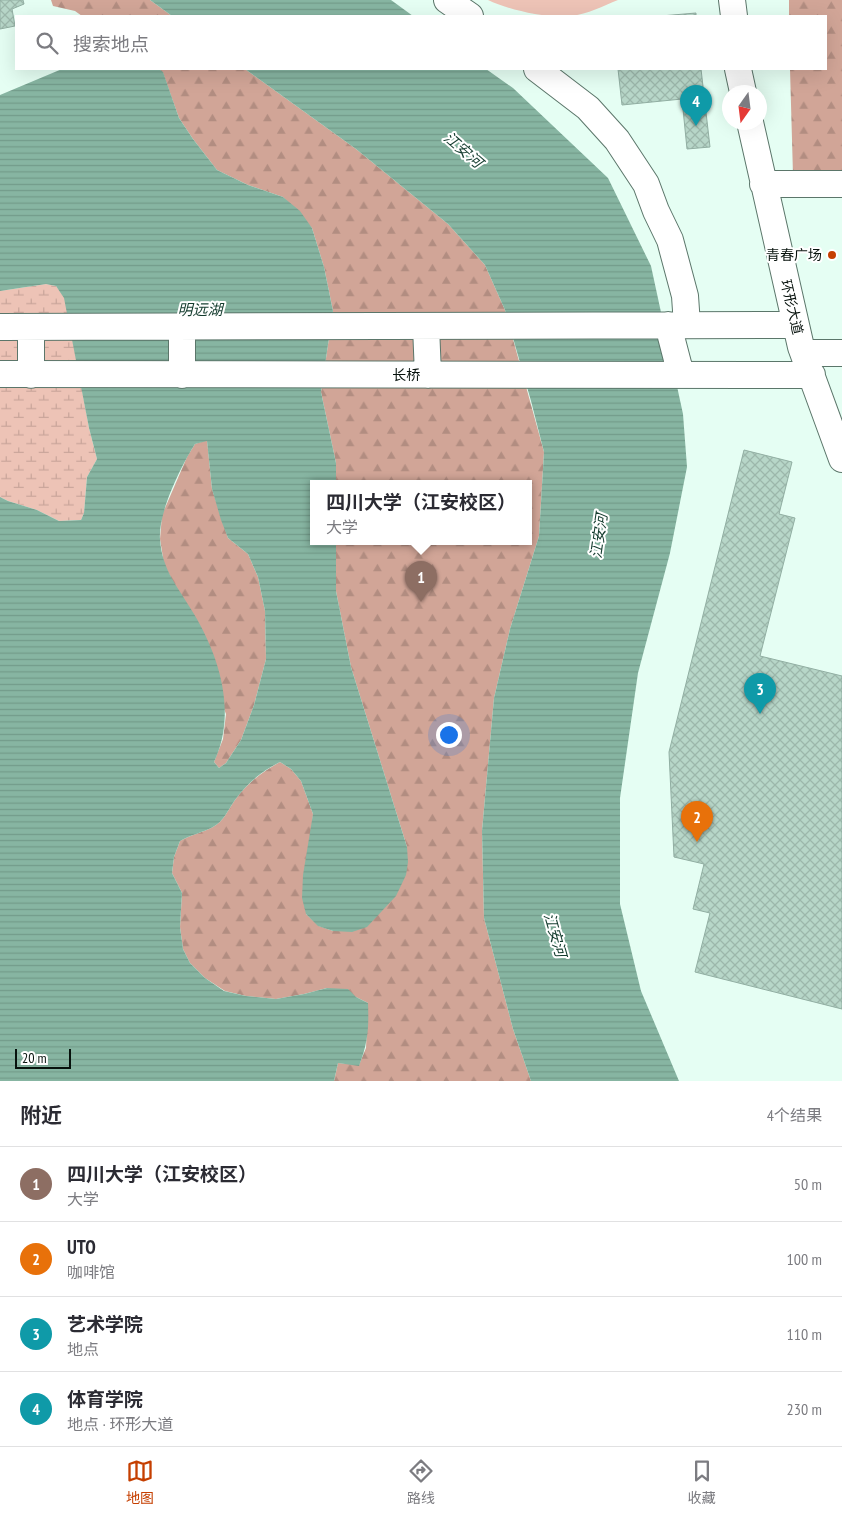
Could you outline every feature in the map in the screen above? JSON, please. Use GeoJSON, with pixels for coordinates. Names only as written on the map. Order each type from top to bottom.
{"type":"FeatureCollection","features":[{"type":"Feature","properties":{"kind":"street"},"geometry":{"type":"LineString","coordinates":[[447,0],[469,15]]}},
{"type":"Feature","properties":{"kind":"street"},"geometry":{"type":"LineString","coordinates":[[732,0],[734,15]]}},
{"type":"Feature","properties":{"kind":"street"},"geometry":{"type":"LineString","coordinates":[[538,70],[588,108],[618,140],[646,184],[670,240],[685,296],[673,325],[678,375]]}},
{"type":"Feature","properties":{"kind":"street"},"geometry":{"type":"LineString","coordinates":[[738,70],[742,85]]}},
{"type":"Feature","properties":{"kind":"street","name":"环形大道"},"geometry":{"type":"LineString","coordinates":[[752,130],[796,325],[842,459]]}},
{"type":"Feature","properties":{"kind":"street"},"geometry":{"type":"LineString","coordinates":[[764,184],[842,184]]}},
{"type":"Feature","properties":{"kind":"street"},"geometry":{"type":"LineString","coordinates":[[0,327],[796,325]]}},
{"type":"Feature","properties":{"kind":"street"},"geometry":{"type":"LineString","coordinates":[[182,326],[182,375]]}},
{"type":"Feature","properties":{"kind":"street"},"geometry":{"type":"LineString","coordinates":[[426,326],[428,375]]}},
{"type":"Feature","properties":{"kind":"street"},"geometry":{"type":"LineString","coordinates":[[31,327],[32,374]]}},
{"type":"Feature","properties":{"kind":"street","name":"长桥"},"geometry":{"type":"LineString","coordinates":[[0,374],[678,375],[808,364],[842,353]]}},
{"type":"Feature","properties":{"kind":"green space"},"geometry":{"type":"Polygon","coordinates":[[[51,0],[150,0],[171,15],[81,15],[75,11],[53,6],[51,0]]]}},
{"type":"Feature","properties":{"kind":"green space"},"geometry":{"type":"Polygon","coordinates":[[[488,0],[618,0],[577,15],[544,15],[507,7],[488,0]]]}},
{"type":"Feature","properties":{"kind":"green space"},"geometry":{"type":"Polygon","coordinates":[[[789,0],[842,0],[842,175],[793,175],[790,70],[827,70],[827,15],[789,15],[789,0]]]}},
{"type":"Feature","properties":{"kind":"green space"},"geometry":{"type":"Polygon","coordinates":[[[160,70],[246,70],[356,149],[448,224],[485,265],[505,310],[544,452],[539,536],[510,629],[494,698],[482,831],[484,918],[513,1029],[531,1081],[334,1081],[338,1063],[359,1065],[366,1048],[368,1003],[356,997],[327,988],[276,999],[246,996],[225,991],[205,978],[190,963],[183,949],[180,927],[182,893],[172,873],[174,857],[180,841],[217,825],[250,783],[280,762],[291,769],[301,781],[313,814],[306,914],[319,926],[333,931],[407,847],[351,667],[336,591],[336,545],[532,545],[532,480],[336,480],[336,463],[321,392],[333,311],[324,267],[312,228],[283,197],[248,185],[217,170],[179,118],[163,73],[160,70]]]}},
{"type":"Feature","properties":{"kind":"green space"},"geometry":{"type":"Polygon","coordinates":[[[46,284],[56,286],[65,298],[89,428],[97,459],[87,477],[84,513],[81,520],[59,521],[37,510],[0,497],[0,291],[46,284]]]}},
{"type":"Feature","properties":{"kind":"green space"},"geometry":{"type":"Polygon","coordinates":[[[207,440],[212,489],[228,538],[248,554],[258,577],[265,611],[266,659],[254,705],[241,740],[226,763],[219,768],[214,762],[223,739],[226,714],[164,564],[160,539],[162,515],[187,457],[195,444],[207,440]]]}},
{"type":"Feature","properties":{"kind":"water"},"geometry":{"type":"Polygon","coordinates":[[[150,0],[391,0],[412,15],[171,15],[150,0]]]}},
{"type":"Feature","properties":{"kind":"water","name":"明远湖"},"geometry":{"type":"Polygon","coordinates":[[[60,70],[160,70],[163,72],[179,118],[217,170],[248,185],[283,197],[300,211],[312,228],[324,267],[333,311],[321,392],[336,463],[336,480],[310,480],[310,545],[336,545],[336,591],[351,667],[407,847],[408,862],[406,875],[396,896],[367,927],[352,932],[333,931],[318,926],[306,914],[302,898],[303,875],[313,814],[301,781],[291,769],[280,762],[261,773],[250,783],[217,825],[180,841],[174,857],[172,873],[182,893],[180,927],[183,949],[190,963],[205,978],[224,991],[246,996],[276,999],[327,988],[348,989],[356,997],[368,1003],[367,1035],[359,1066],[338,1063],[334,1081],[0,1081],[0,497],[37,510],[59,521],[81,520],[84,513],[87,477],[97,459],[89,428],[64,298],[56,286],[46,284],[0,291],[0,95],[60,70]],[[207,441],[195,444],[183,464],[167,503],[160,528],[160,539],[164,561],[172,579],[203,631],[218,667],[225,705],[221,743],[214,762],[219,768],[226,763],[241,740],[254,705],[266,659],[265,611],[258,577],[248,554],[228,538],[212,489],[207,441]]]}},
{"type":"Feature","properties":{"kind":"water","name":"江安河"},"geometry":{"type":"Polygon","coordinates":[[[246,70],[487,70],[513,88],[608,178],[651,266],[683,414],[687,467],[670,553],[638,673],[620,798],[620,904],[641,991],[679,1081],[531,1081],[513,1029],[484,918],[482,831],[494,698],[510,629],[539,536],[544,452],[505,310],[485,265],[448,224],[356,149],[246,70]]]}},
{"type":"Feature","properties":{"kind":"building"},"geometry":{"type":"Polygon","coordinates":[[[0,0],[23,0],[24,4],[12,9],[15,26],[0,29],[0,0]]]}},
{"type":"Feature","properties":{"kind":"building"},"geometry":{"type":"Polygon","coordinates":[[[696,13],[696,15],[673,15],[696,13]]]}},
{"type":"Feature","properties":{"kind":"building"},"geometry":{"type":"Polygon","coordinates":[[[618,70],[701,70],[710,147],[687,149],[682,99],[622,105],[618,70]]]}},
{"type":"Feature","properties":{"kind":"building"},"geometry":{"type":"Polygon","coordinates":[[[744,450],[792,462],[779,514],[795,518],[760,656],[842,676],[842,1009],[695,972],[710,913],[693,909],[704,864],[674,857],[669,752],[744,450]]]}},
{"type":"Feature","properties":{"kind":"place","name":"体育学院"},"geometry":{"type":"Point","coordinates":[696,126]}},
{"type":"Feature","properties":{"kind":"place","name":"青春广场"},"geometry":{"type":"Point","coordinates":[832,255]}},
{"type":"Feature","properties":{"kind":"place","name":"四川大学（江安校区）"},"geometry":{"type":"Point","coordinates":[421,602]}},
{"type":"Feature","properties":{"kind":"place","name":"艺术学院"},"geometry":{"type":"Point","coordinates":[760,714]}},
{"type":"Feature","properties":{"kind":"place","name":"UTO"},"geometry":{"type":"Point","coordinates":[697,842]}}]}
